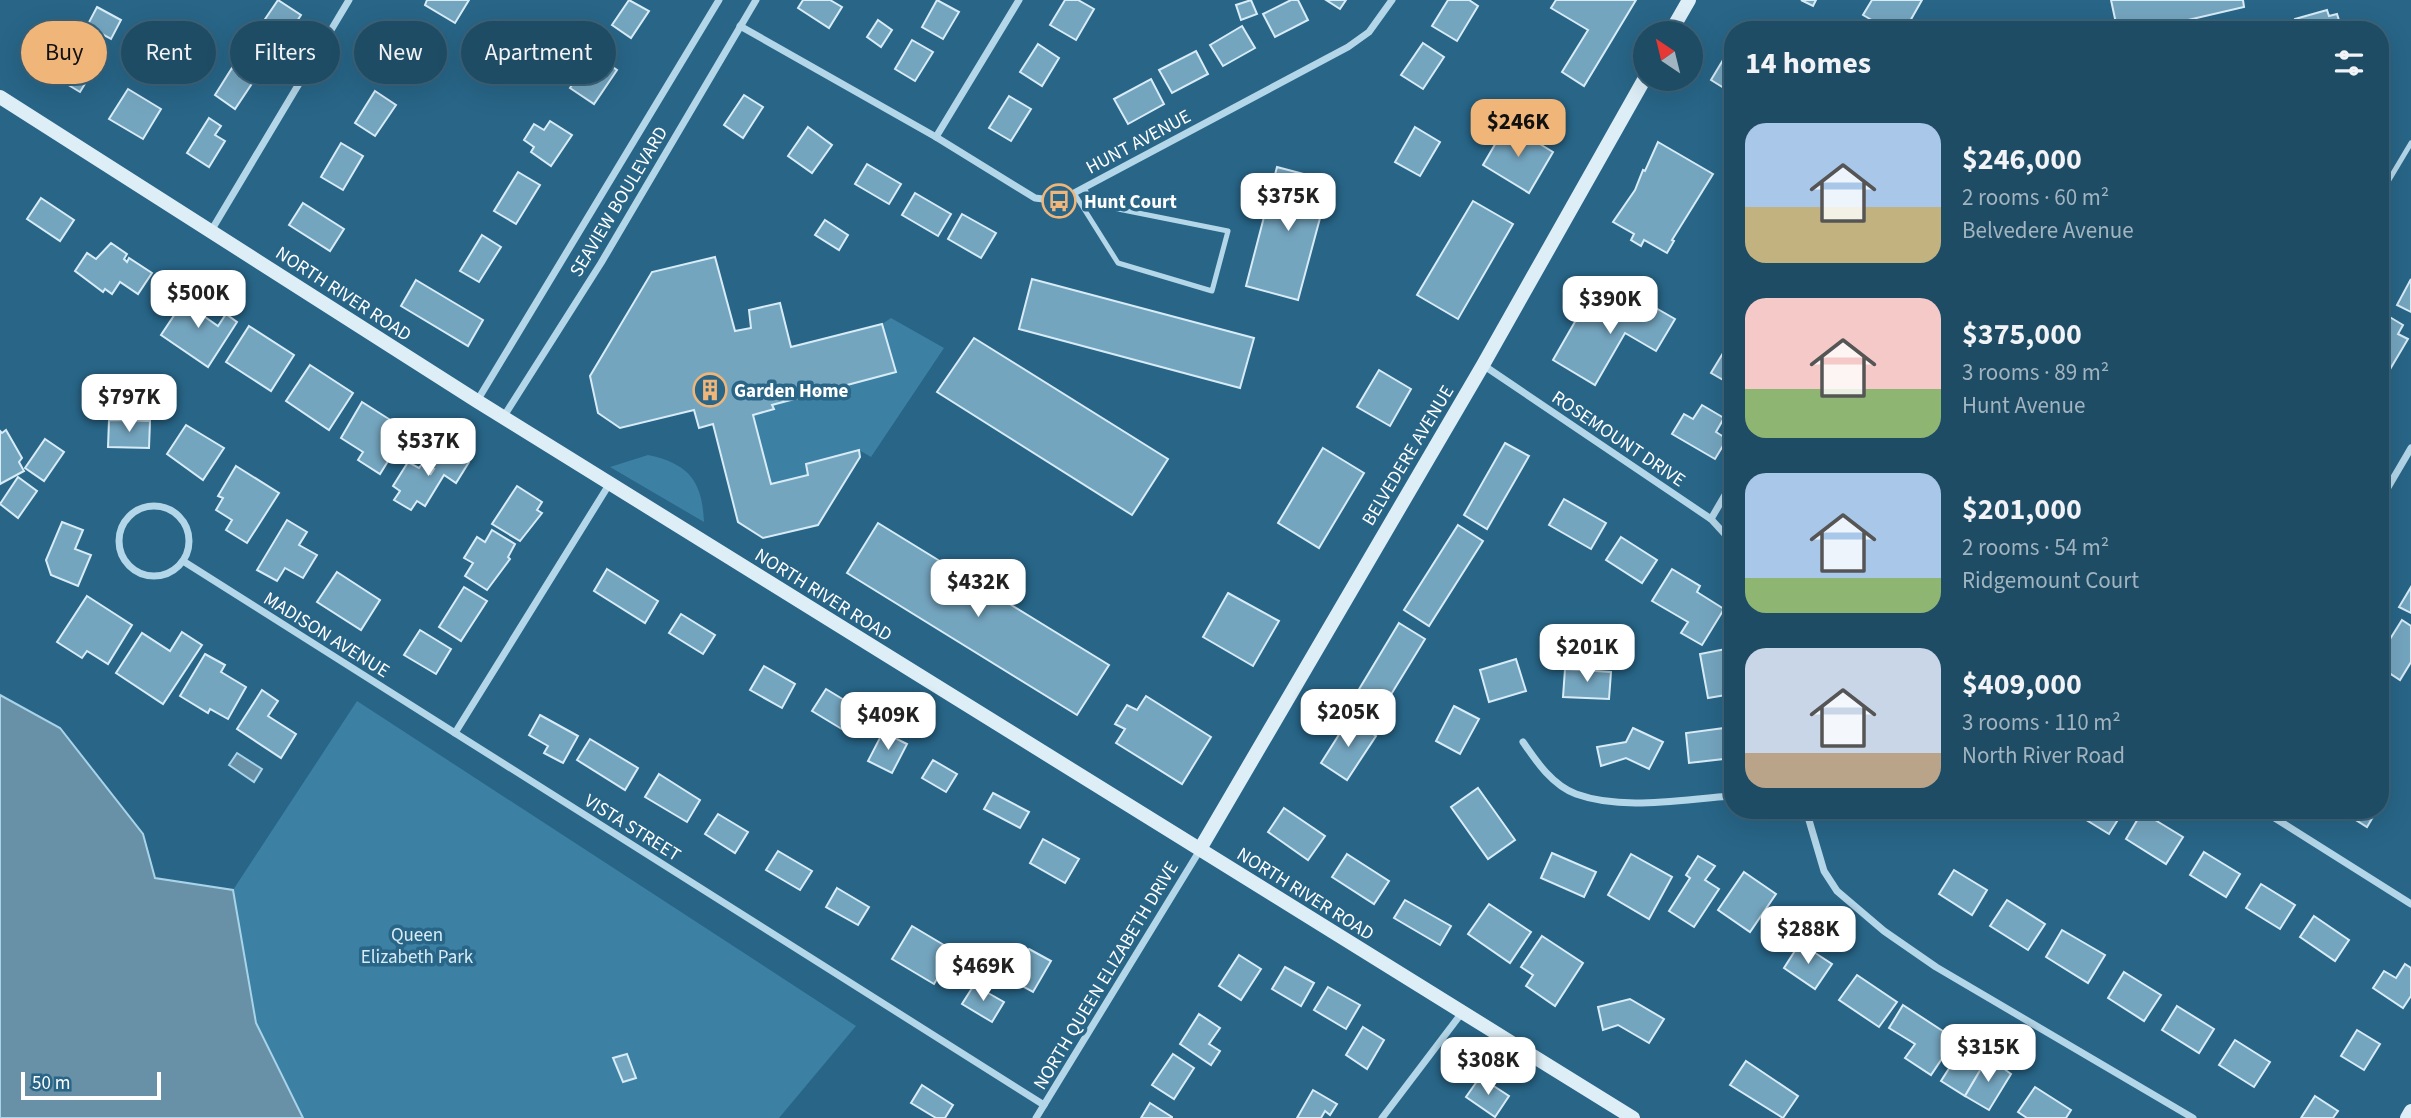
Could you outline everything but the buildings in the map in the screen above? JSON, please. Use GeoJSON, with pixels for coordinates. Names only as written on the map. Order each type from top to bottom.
{"type":"FeatureCollection","features":[{"type":"Feature","properties":{"kind":"main road"},"geometry":{"type":"LineString","coordinates":[[1677,21],[1689,0]]}},
{"type":"Feature","properties":{"kind":"main road","name":"BELVEDERE AVENUE"},"geometry":{"type":"LineString","coordinates":[[1200,849],[1483,365],[1638,91]]}},
{"type":"Feature","properties":{"kind":"main road","name":"NORTH RIVER ROAD"},"geometry":{"type":"LineString","coordinates":[[0,97],[477,401],[1461,1014],[1633,1118]]}},
{"type":"Feature","properties":{"kind":"main road"},"geometry":{"type":"LineString","coordinates":[[2407,1118],[2411,1111]]}},
{"type":"Feature","properties":{"kind":"street"},"geometry":{"type":"LineString","coordinates":[[211,231],[349,0]]}},
{"type":"Feature","properties":{"kind":"street","name":"SEAVIEW BOULEVARD"},"geometry":{"type":"LineString","coordinates":[[477,401],[719,0]]}},
{"type":"Feature","properties":{"kind":"street","name":"SEAVIEW BOULEVARD"},"geometry":{"type":"LineString","coordinates":[[504,416],[601,263],[756,0]]}},
{"type":"Feature","properties":{"kind":"street"},"geometry":{"type":"LineString","coordinates":[[936,137],[1019,0]]}},
{"type":"Feature","properties":{"kind":"street","name":"HUNT AVENUE"},"geometry":{"type":"LineString","coordinates":[[740,26],[936,137],[1035,198],[1059,201],[1349,47],[1369,32],[1392,0]]}},
{"type":"Feature","properties":{"kind":"street","name":"ROSEMOUNT DRIVE"},"geometry":{"type":"LineString","coordinates":[[1483,365],[1711,519],[1724,533]]}},
{"type":"Feature","properties":{"kind":"street"},"geometry":{"type":"LineString","coordinates":[[2389,486],[2411,448]]}},
{"type":"Feature","properties":{"kind":"street"},"geometry":{"type":"LineString","coordinates":[[455,733],[610,482]]}},
{"type":"Feature","properties":{"kind":"street"},"geometry":{"type":"LineString","coordinates":[[1711,519],[1724,497]]}},
{"type":"Feature","properties":{"kind":"street"},"geometry":{"type":"LineString","coordinates":[[161,506],[172,510],[187,528],[188,550],[183,561],[165,575],[141,575],[123,560],[118,537],[122,526],[138,509],[161,506]]}},
{"type":"Feature","properties":{"kind":"street","name":"MADISON AVENUE"},"geometry":{"type":"LineString","coordinates":[[183,561],[455,733]]}},
{"type":"Feature","properties":{"kind":"street","name":"VISTA STREET"},"geometry":{"type":"LineString","coordinates":[[455,733],[1044,1105]]}},
{"type":"Feature","properties":{"kind":"street"},"geometry":{"type":"LineString","coordinates":[[1522,742],[1543,771],[1574,793],[1626,802],[1724,796]]}},
{"type":"Feature","properties":{"kind":"street"},"geometry":{"type":"LineString","coordinates":[[1809,819],[1824,871],[1837,891],[1884,931],[1936,967],[2193,1118]]}},
{"type":"Feature","properties":{"kind":"street"},"geometry":{"type":"LineString","coordinates":[[2276,819],[2411,904]]}},
{"type":"Feature","properties":{"kind":"street","name":"NORTH QUEEN ELIZABETH DRIVE"},"geometry":{"type":"LineString","coordinates":[[1037,1118],[1200,849]]}},
{"type":"Feature","properties":{"kind":"street"},"geometry":{"type":"LineString","coordinates":[[1382,1118],[1461,1014]]}},
{"type":"Feature","properties":{"kind":"lane"},"geometry":{"type":"LineString","coordinates":[[2389,180],[2411,143]]}},
{"type":"Feature","properties":{"kind":"lane"},"geometry":{"type":"LineString","coordinates":[[1074,193],[1118,263],[1212,291],[1228,231],[1093,204],[1084,188]]}},
{"type":"Feature","properties":{"kind":"green space"},"geometry":{"type":"Polygon","coordinates":[[[891,318],[944,348],[871,457],[859,450],[806,464],[808,475],[771,484],[753,415],[773,410],[772,405],[895,372],[882,324],[891,318]]]}},
{"type":"Feature","properties":{"kind":"green space"},"geometry":{"type":"Polygon","coordinates":[[[648,455],[674,464],[691,477],[700,496],[704,522],[610,467],[648,455]]]}},
{"type":"Feature","properties":{"kind":"green space","name":"Queen Elizabeth Park"},"geometry":{"type":"Polygon","coordinates":[[[357,701],[856,1026],[779,1118],[303,1118],[256,1023],[233,890],[357,701]]]}},
{"type":"Feature","properties":{"kind":"shaded area"},"geometry":{"type":"Polygon","coordinates":[[[0,695],[60,728],[143,834],[155,878],[233,890],[256,1023],[303,1118],[0,1118],[0,695]]]}},
{"type":"Feature","properties":{"kind":"shaded area"},"geometry":{"type":"Polygon","coordinates":[[[237,753],[262,769],[254,782],[229,765],[237,753]]]}},
{"type":"Feature","properties":{"kind":"place","name":"Hunt Court"},"geometry":{"type":"Point","coordinates":[1059,201]}},
{"type":"Feature","properties":{"kind":"place","name":"Garden Home"},"geometry":{"type":"Point","coordinates":[710,390]}}]}
